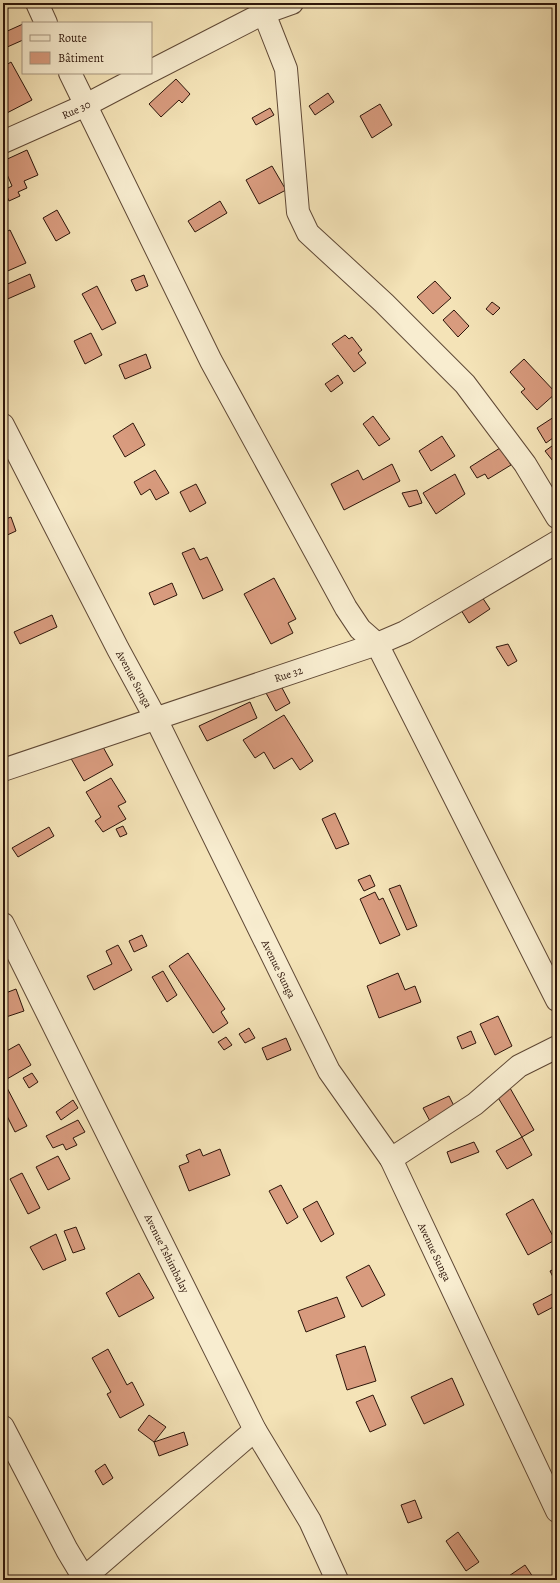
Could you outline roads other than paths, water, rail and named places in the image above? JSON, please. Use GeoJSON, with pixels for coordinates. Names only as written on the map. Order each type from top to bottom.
{"type":"FeatureCollection","features":[{"type":"Feature","properties":{"kind":"street"},"geometry":{"type":"LineString","coordinates":[[37,3],[46,22]]}},
{"type":"Feature","properties":{"kind":"street"},"geometry":{"type":"LineString","coordinates":[[152,70],[263,8],[292,3]]}},
{"type":"Feature","properties":{"kind":"street"},"geometry":{"type":"LineString","coordinates":[[263,8],[286,69],[298,212],[308,233],[384,303],[465,384],[525,464],[557,517]]}},
{"type":"Feature","properties":{"kind":"street"},"geometry":{"type":"LineString","coordinates":[[70,74],[211,361],[346,608],[360,629],[377,644],[557,1000]]}},
{"type":"Feature","properties":{"kind":"street","name":"Rue 30"},"geometry":{"type":"LineString","coordinates":[[3,142],[86,105],[145,74]]}},
{"type":"Feature","properties":{"kind":"street","name":"Avenue Sunga"},"geometry":{"type":"LineString","coordinates":[[3,425],[118,649],[156,719],[329,1071],[391,1159],[557,1511]]}},
{"type":"Feature","properties":{"kind":"street","name":"Rue 32"},"geometry":{"type":"LineString","coordinates":[[3,770],[377,644],[405,632],[557,542]]}},
{"type":"Feature","properties":{"kind":"street","name":"Avenue Tshimbalay"},"geometry":{"type":"LineString","coordinates":[[3,924],[255,1430],[310,1521],[337,1580]]}},
{"type":"Feature","properties":{"kind":"street"},"geometry":{"type":"LineString","coordinates":[[391,1159],[475,1104],[519,1066],[557,1047]]}},
{"type":"Feature","properties":{"kind":"street"},"geometry":{"type":"LineString","coordinates":[[3,1427],[67,1550],[84,1579],[255,1430]]}}]}
